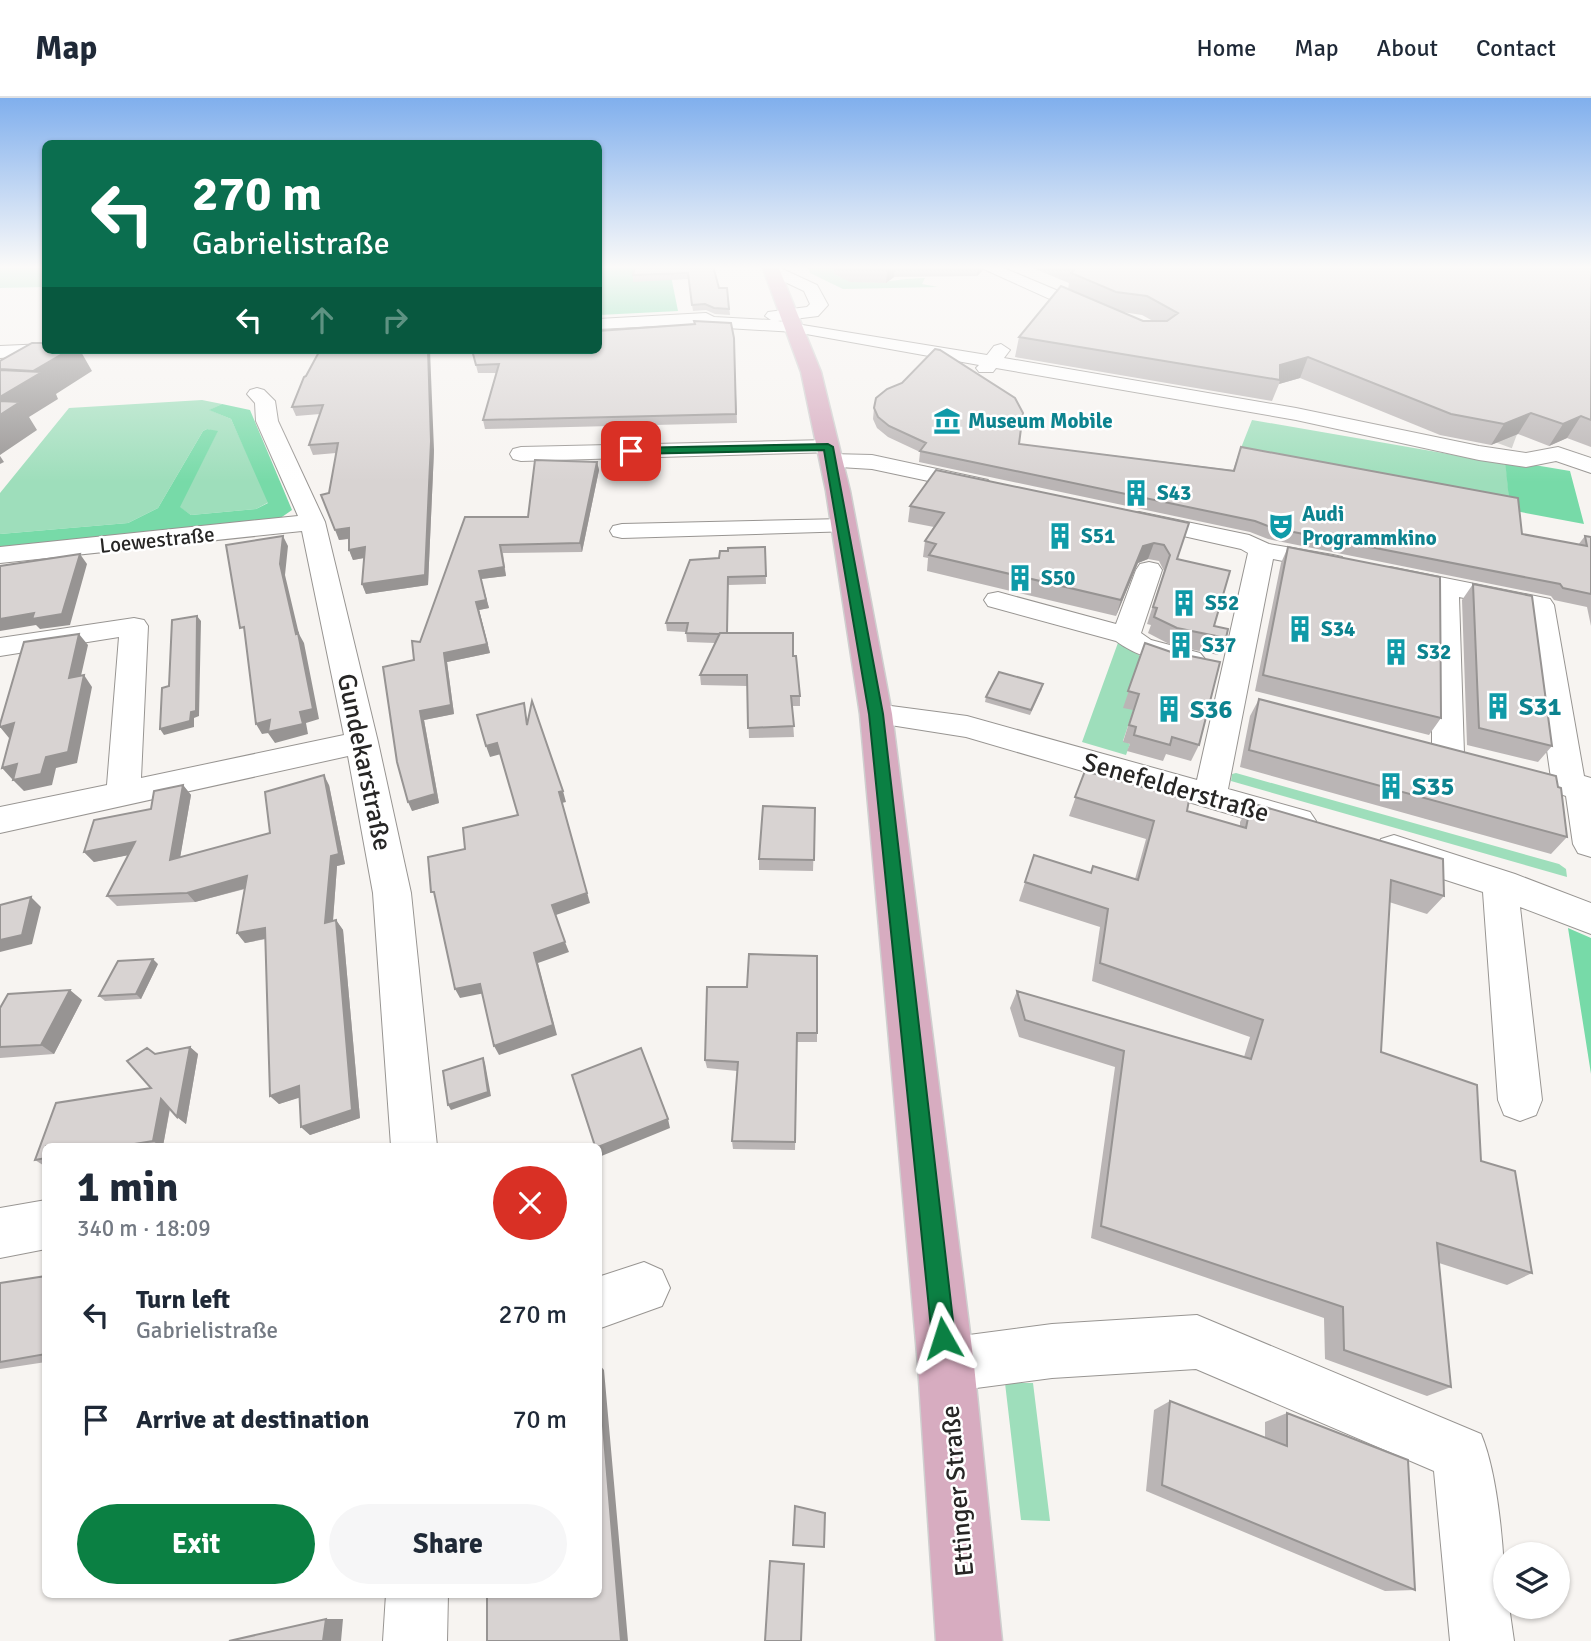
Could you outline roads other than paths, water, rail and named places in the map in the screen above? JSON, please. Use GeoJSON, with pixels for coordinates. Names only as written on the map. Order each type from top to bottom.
{"type":"FeatureCollection","features":[{"type":"Feature","properties":{"kind":"main road","name":"Ettinger Straße"},"geometry":{"type":"LineString","coordinates":[[799,338],[811,372],[830,454],[876,714],[946,1365],[969,1641]]}},
{"type":"Feature","properties":{"kind":"street"},"geometry":{"type":"LineString","coordinates":[[880,338],[1290,413],[1501,457],[1526,460],[1558,454]]}},
{"type":"Feature","properties":{"kind":"street"},"geometry":{"type":"LineString","coordinates":[[0,352],[42,350]]}},
{"type":"Feature","properties":{"kind":"street","name":"Gundekarstraße"},"geometry":{"type":"LineString","coordinates":[[257,394],[265,401],[267,421],[313,522],[362,742],[392,893],[414,1143]]}},
{"type":"Feature","properties":{"kind":"street"},"geometry":{"type":"LineString","coordinates":[[1512,437],[1591,466]]}},
{"type":"Feature","properties":{"kind":"street"},"geometry":{"type":"LineString","coordinates":[[522,454],[830,454],[1002,489]]}},
{"type":"Feature","properties":{"kind":"street"},"geometry":{"type":"LineString","coordinates":[[1122,515],[1249,543],[1263,551],[1540,606],[1570,784],[1591,844]]}},
{"type":"Feature","properties":{"kind":"street","name":"Loewestraße"},"geometry":{"type":"LineString","coordinates":[[0,555],[313,522]]}},
{"type":"Feature","properties":{"kind":"street"},"geometry":{"type":"LineString","coordinates":[[622,531],[844,526]]}},
{"type":"Feature","properties":{"kind":"street"},"geometry":{"type":"LineString","coordinates":[[1210,796],[1241,691],[1259,555],[1263,551]]}},
{"type":"Feature","properties":{"kind":"street"},"geometry":{"type":"LineString","coordinates":[[1126,635],[1149,570]]}},
{"type":"Feature","properties":{"kind":"street"},"geometry":{"type":"LineString","coordinates":[[1445,586],[1448,754]]}},
{"type":"Feature","properties":{"kind":"street"},"geometry":{"type":"LineString","coordinates":[[998,600],[1126,635],[1141,646],[1241,691]]}},
{"type":"Feature","properties":{"kind":"street"},"geometry":{"type":"LineString","coordinates":[[0,648],[134,626],[122,795]]}},
{"type":"Feature","properties":{"kind":"street","name":"Senefelderstraße"},"geometry":{"type":"LineString","coordinates":[[876,714],[967,727],[1329,830]]}},
{"type":"Feature","properties":{"kind":"street"},"geometry":{"type":"LineString","coordinates":[[0,820],[362,742]]}},
{"type":"Feature","properties":{"kind":"street"},"geometry":{"type":"LineString","coordinates":[[1368,842],[1502,884],[1591,919]]}},
{"type":"Feature","properties":{"kind":"street"},"geometry":{"type":"LineString","coordinates":[[1502,884],[1501,903],[1520,1100]]}},
{"type":"Feature","properties":{"kind":"street"},"geometry":{"type":"LineString","coordinates":[[0,1233],[42,1225]]}},
{"type":"Feature","properties":{"kind":"street"},"geometry":{"type":"LineString","coordinates":[[946,1365],[1052,1351],[1197,1342],[1461,1454],[1482,1641]]}},
{"type":"Feature","properties":{"kind":"street"},"geometry":{"type":"LineString","coordinates":[[415,1641],[417,1598]]}},
{"type":"Feature","properties":{"kind":"tunnel"},"geometry":{"type":"LineString","coordinates":[[1464,419],[1521,440]]}},
{"type":"Feature","properties":{"kind":"place","name":"Museum Mobile"},"geometry":{"type":"Point","coordinates":[947,421]}},
{"type":"Feature","properties":{"kind":"place","name":"S43"},"geometry":{"type":"Point","coordinates":[1136,493]}},
{"type":"Feature","properties":{"kind":"place","name":"Audi Programmkino"},"geometry":{"type":"Point","coordinates":[1281,526]}},
{"type":"Feature","properties":{"kind":"place","name":"S51"},"geometry":{"type":"Point","coordinates":[1060,536]}},
{"type":"Feature","properties":{"kind":"place","name":"S50"},"geometry":{"type":"Point","coordinates":[1020,578]}},
{"type":"Feature","properties":{"kind":"place","name":"S52"},"geometry":{"type":"Point","coordinates":[1184,603]}},
{"type":"Feature","properties":{"kind":"place","name":"S34"},"geometry":{"type":"Point","coordinates":[1300,629]}},
{"type":"Feature","properties":{"kind":"place","name":"S37"},"geometry":{"type":"Point","coordinates":[1181,645]}},
{"type":"Feature","properties":{"kind":"place","name":"S32"},"geometry":{"type":"Point","coordinates":[1396,652]}},
{"type":"Feature","properties":{"kind":"place","name":"S31"},"geometry":{"type":"Point","coordinates":[1498,706]}},
{"type":"Feature","properties":{"kind":"place","name":"S36"},"geometry":{"type":"Point","coordinates":[1169,709]}},
{"type":"Feature","properties":{"kind":"place","name":"S35"},"geometry":{"type":"Point","coordinates":[1391,786]}}]}
